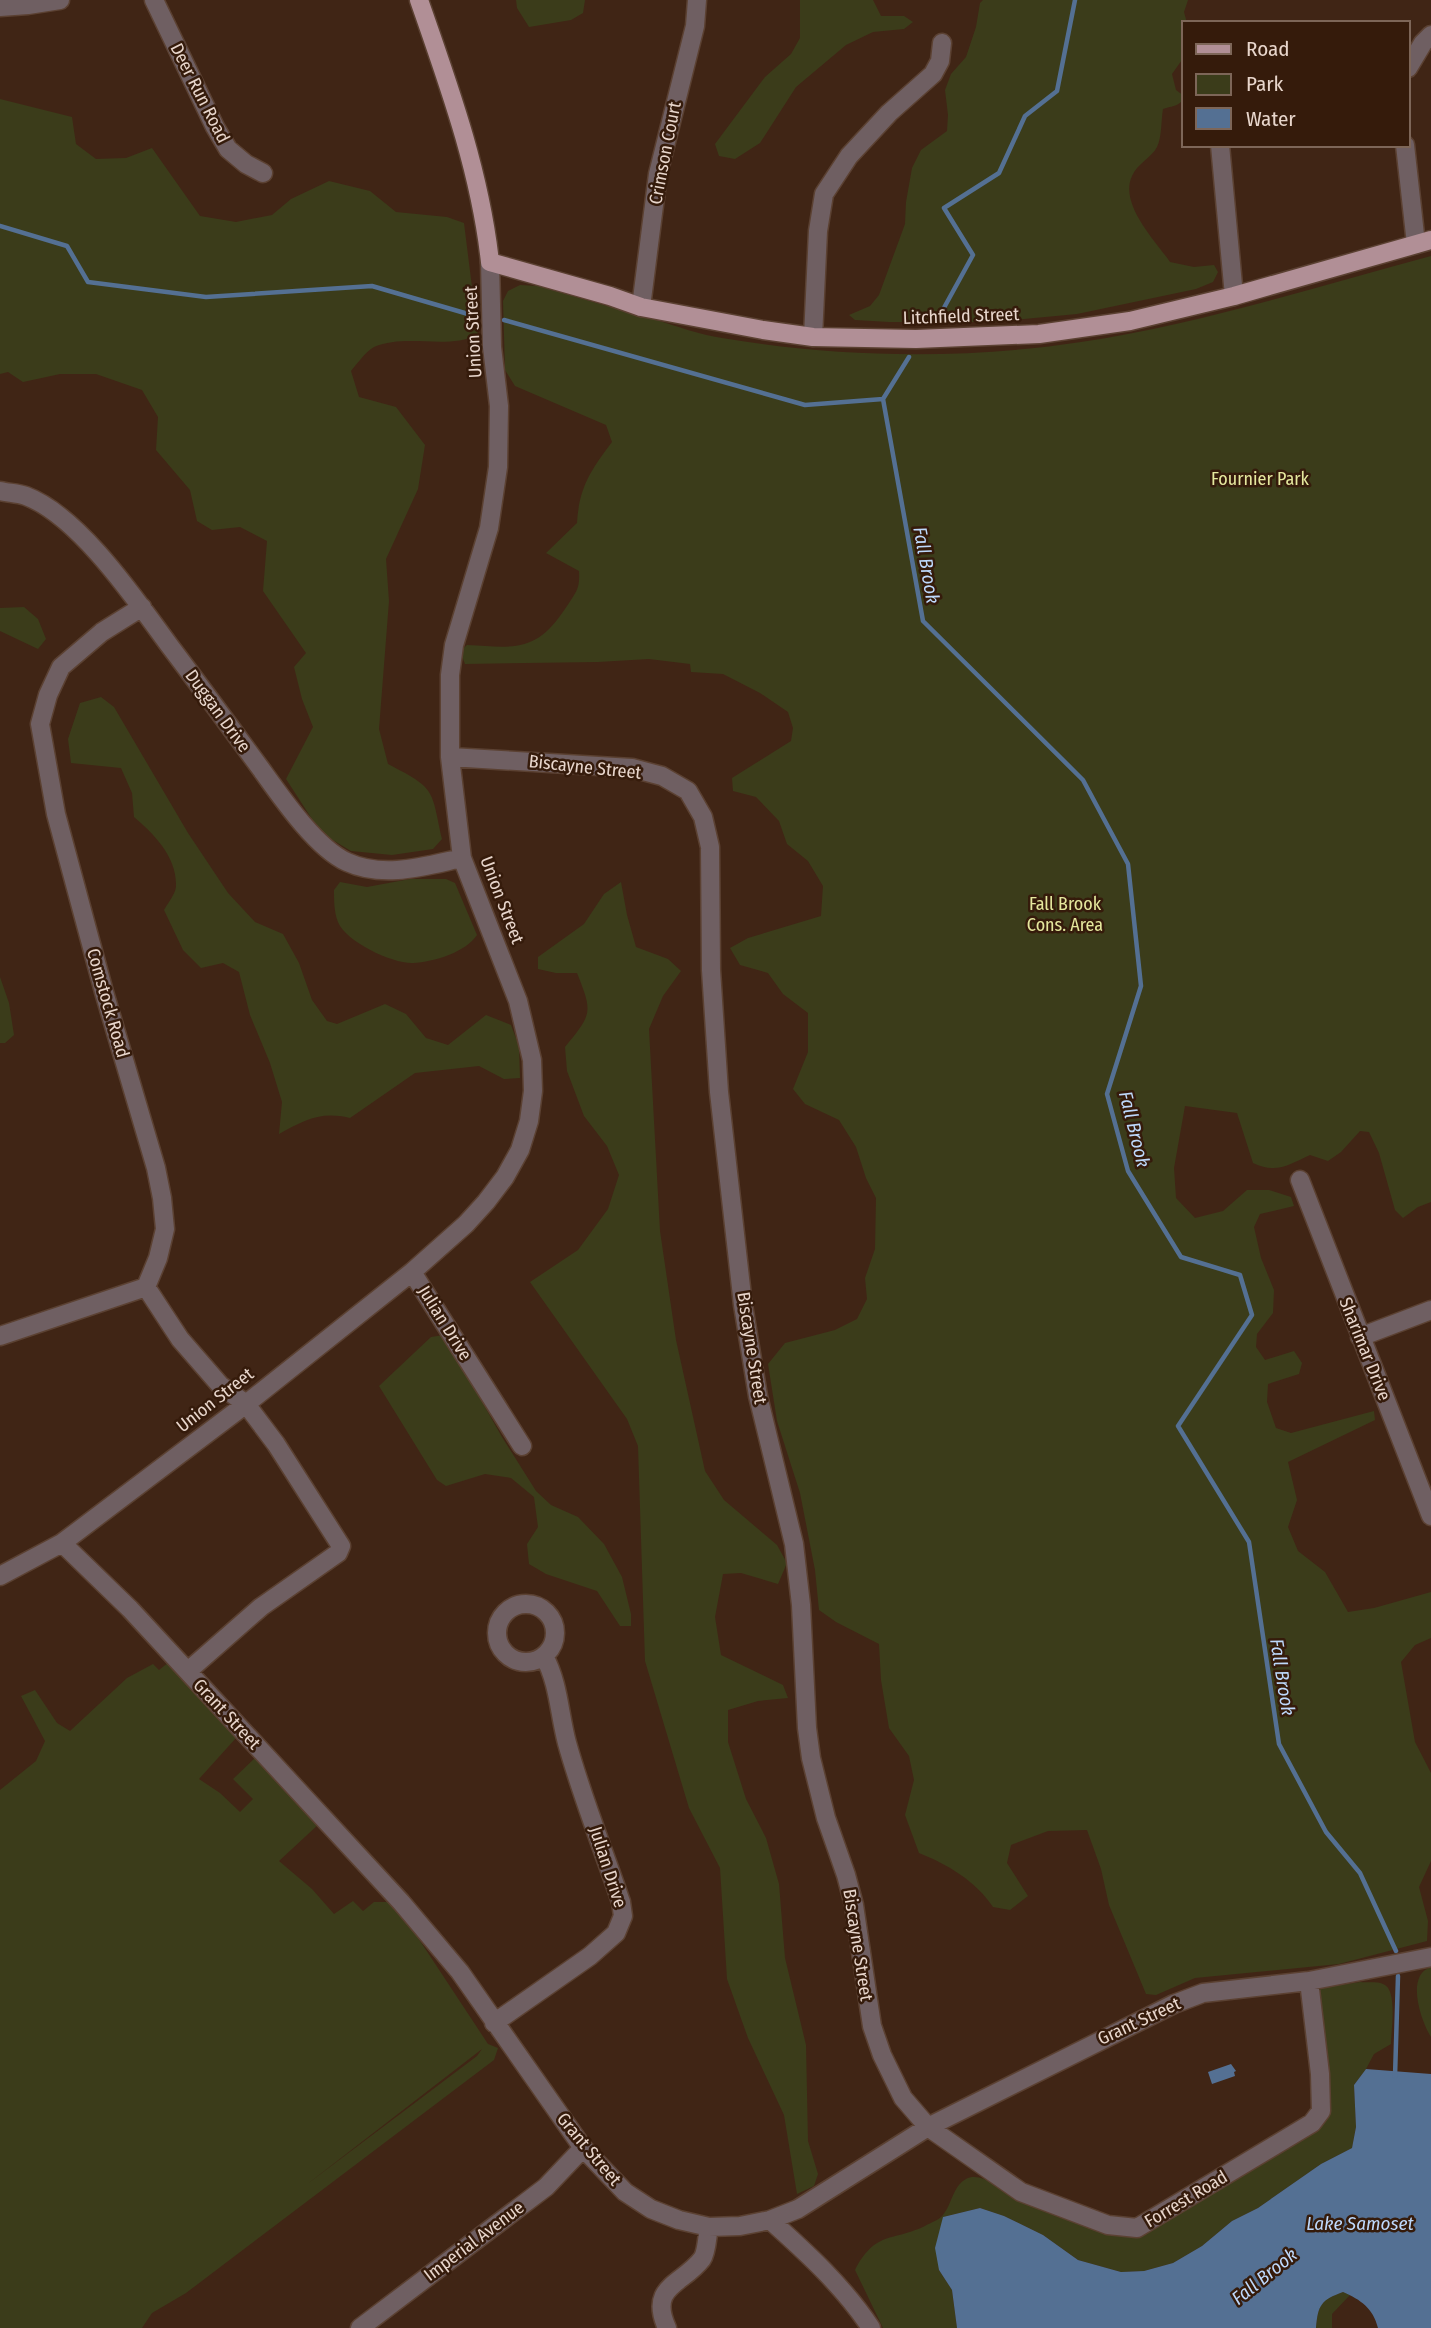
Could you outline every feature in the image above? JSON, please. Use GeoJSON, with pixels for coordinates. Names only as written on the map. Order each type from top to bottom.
{"type":"FeatureCollection","features":[{"type":"Feature","properties":{"kind":"main road","name":"Union Street"},"geometry":{"type":"LineString","coordinates":[[419,0],[456,106],[480,195],[490,262]]}},
{"type":"Feature","properties":{"kind":"main road","name":"Litchfield Street"},"geometry":{"type":"LineString","coordinates":[[490,262],[641,307],[763,330],[813,337],[916,339],[1039,334],[1140,319],[1234,296],[1424,242]]}},
{"type":"Feature","properties":{"kind":"street"},"geometry":{"type":"LineString","coordinates":[[0,7],[60,0]]}},
{"type":"Feature","properties":{"kind":"street","name":"Deer Run Road"},"geometry":{"type":"LineString","coordinates":[[154,0],[228,149],[246,164],[263,173]]}},
{"type":"Feature","properties":{"kind":"street","name":"Crimson Court"},"geometry":{"type":"LineString","coordinates":[[641,307],[658,174],[695,26],[697,0]]}},
{"type":"Feature","properties":{"kind":"street"},"geometry":{"type":"LineString","coordinates":[[1410,65],[1431,35]]}},
{"type":"Feature","properties":{"kind":"street"},"geometry":{"type":"LineString","coordinates":[[813,337],[818,231],[824,194],[849,156],[889,113],[933,74],[940,61],[942,43]]}},
{"type":"Feature","properties":{"kind":"street"},"geometry":{"type":"LineString","coordinates":[[1220,147],[1234,296]]}},
{"type":"Feature","properties":{"kind":"street"},"geometry":{"type":"LineString","coordinates":[[1405,147],[1424,242]]}},
{"type":"Feature","properties":{"kind":"street","name":"Union Street"},"geometry":{"type":"LineString","coordinates":[[0,1576],[62,1543],[246,1404],[412,1272],[466,1224],[505,1177],[523,1141],[533,1091],[531,1060],[518,1001],[462,858],[450,757],[450,675],[454,645],[489,528],[498,467],[499,406],[492,347],[490,262]]}},
{"type":"Feature","properties":{"kind":"street","name":"Duggan Drive"},"geometry":{"type":"LineString","coordinates":[[0,491],[26,496],[52,512],[76,531],[97,553],[142,607],[281,798],[322,844],[347,862],[376,870],[406,870],[462,858]]}},
{"type":"Feature","properties":{"kind":"street","name":"Comstock Road"},"geometry":{"type":"LineString","coordinates":[[142,607],[102,632],[61,667],[48,695],[40,724],[56,814],[156,1168],[162,1198],[165,1228],[158,1258],[146,1287]]}},
{"type":"Feature","properties":{"kind":"street","name":"Biscayne Street"},"geometry":{"type":"LineString","coordinates":[[450,757],[632,768],[662,776],[688,790],[703,817],[710,847],[710,970],[719,1092],[743,1305],[758,1396],[794,1544],[801,1605],[811,1758],[826,1818],[854,1905],[872,2026],[882,2055],[903,2098],[928,2127]]}},
{"type":"Feature","properties":{"kind":"street","name":"Sharimar Drive"},"geometry":{"type":"LineString","coordinates":[[1300,1180],[1431,1516]]}},
{"type":"Feature","properties":{"kind":"street","name":"Julian Drive"},"geometry":{"type":"LineString","coordinates":[[412,1272],[522,1446]]}},
{"type":"Feature","properties":{"kind":"street"},"geometry":{"type":"LineString","coordinates":[[0,1336],[146,1287],[180,1339],[220,1385],[246,1404],[341,1544],[340,1550],[261,1607],[188,1671]]}},
{"type":"Feature","properties":{"kind":"street"},"geometry":{"type":"LineString","coordinates":[[1360,1337],[1431,1310]]}},
{"type":"Feature","properties":{"kind":"street","name":"Grant Street"},"geometry":{"type":"LineString","coordinates":[[62,1543],[130,1609],[401,1902],[460,1972],[583,2148],[625,2192],[651,2209],[679,2220],[709,2227],[740,2226],[770,2220],[798,2209],[928,2127],[1174,2004],[1203,1993],[1310,1981],[1431,1957]]}},
{"type":"Feature","properties":{"kind":"street","name":"Julian Drive"},"geometry":{"type":"LineString","coordinates":[[494,2023],[590,1956],[616,1933],[623,1916],[621,1902],[569,1750],[552,1670],[544,1656]]}},
{"type":"Feature","properties":{"kind":"street","name":"Forrest Road"},"geometry":{"type":"LineString","coordinates":[[928,2127],[1021,2192],[1108,2225],[1137,2228],[1312,2123],[1321,2111],[1320,2074],[1310,1981]]}},
{"type":"Feature","properties":{"kind":"street","name":"Imperial Avenue"},"geometry":{"type":"LineString","coordinates":[[360,2328],[546,2187],[583,2148]]}},
{"type":"Feature","properties":{"kind":"street"},"geometry":{"type":"LineString","coordinates":[[770,2220],[816,2263],[858,2308],[871,2328]]}},
{"type":"Feature","properties":{"kind":"street"},"geometry":{"type":"LineString","coordinates":[[667,2328],[660,2306],[665,2291],[703,2258],[709,2227]]}},
{"type":"Feature","properties":{"kind":"green space"},"geometry":{"type":"Polygon","coordinates":[[[516,0],[585,0],[583,13],[571,20],[529,27],[517,8],[516,0]]]}},
{"type":"Feature","properties":{"kind":"green space"},"geometry":{"type":"Polygon","coordinates":[[[800,0],[873,0],[881,16],[904,16],[913,22],[904,29],[873,32],[846,45],[796,87],[760,143],[735,159],[719,156],[715,144],[765,77],[791,54],[800,38],[800,0]]]}},
{"type":"Feature","properties":{"kind":"green space"},"geometry":{"type":"Polygon","coordinates":[[[983,0],[1188,0],[1184,12],[1186,21],[1182,21],[1182,60],[1172,74],[1182,100],[1179,104],[1163,109],[1157,147],[1134,172],[1129,187],[1130,198],[1140,221],[1170,262],[1194,267],[1214,265],[1218,272],[1213,282],[1196,289],[1077,314],[991,322],[889,322],[855,320],[849,315],[870,306],[879,295],[905,224],[912,168],[921,150],[947,131],[945,90],[951,74],[966,57],[976,27],[980,3],[983,0]]]}},
{"type":"Feature","properties":{"kind":"green space"},"geometry":{"type":"Polygon","coordinates":[[[0,99],[72,117],[76,144],[96,159],[126,158],[152,148],[200,216],[236,222],[272,215],[291,199],[329,181],[370,191],[396,212],[447,217],[464,223],[478,335],[453,341],[387,343],[371,349],[351,371],[359,397],[396,407],[425,445],[418,489],[386,559],[389,601],[379,729],[388,764],[423,785],[433,799],[442,839],[433,849],[392,855],[351,851],[321,833],[286,779],[313,727],[294,667],[306,653],[263,591],[267,541],[240,527],[212,530],[197,521],[190,490],[156,450],[158,417],[142,390],[96,374],[60,374],[23,382],[8,372],[0,374],[0,99]]]}},
{"type":"Feature","properties":{"kind":"green space"},"geometry":{"type":"Polygon","coordinates":[[[1431,256],[1431,1202],[1418,1207],[1403,1218],[1395,1210],[1379,1153],[1369,1132],[1360,1131],[1341,1152],[1328,1161],[1310,1155],[1289,1165],[1269,1168],[1253,1163],[1237,1113],[1185,1106],[1174,1168],[1176,1198],[1195,1218],[1223,1211],[1247,1190],[1269,1190],[1291,1197],[1294,1206],[1260,1214],[1254,1227],[1261,1258],[1274,1290],[1273,1313],[1257,1334],[1256,1347],[1265,1360],[1294,1351],[1302,1363],[1299,1374],[1268,1384],[1267,1402],[1276,1428],[1291,1433],[1374,1411],[1375,1420],[1288,1462],[1297,1500],[1288,1527],[1298,1551],[1325,1572],[1348,1612],[1374,1608],[1431,1592],[1431,1638],[1415,1645],[1401,1662],[1415,1742],[1431,1773],[1431,1861],[1419,1887],[1428,1921],[1427,1941],[1339,1964],[1195,1978],[1156,1995],[1146,1994],[1109,1905],[1101,1869],[1087,1830],[1048,1831],[1011,1845],[1007,1863],[1028,1896],[1010,1910],[993,1907],[978,1889],[960,1874],[919,1853],[905,1815],[914,1780],[909,1756],[889,1728],[881,1680],[879,1644],[819,1610],[815,1570],[800,1493],[777,1421],[768,1364],[785,1343],[835,1330],[857,1319],[867,1299],[865,1278],[875,1249],[876,1198],[856,1147],[839,1120],[805,1104],[793,1089],[808,1052],[808,1013],[783,994],[768,973],[740,965],[730,948],[748,938],[821,916],[823,886],[808,861],[787,844],[779,821],[756,797],[733,791],[732,778],[791,741],[793,728],[788,712],[760,693],[723,674],[691,672],[690,664],[649,659],[465,664],[460,651],[467,645],[500,647],[525,644],[546,632],[570,601],[578,586],[579,571],[546,553],[577,523],[583,489],[612,442],[606,425],[515,386],[505,370],[503,301],[508,291],[520,285],[538,286],[705,335],[766,345],[856,353],[992,352],[1081,342],[1170,325],[1431,256]]]}},
{"type":"Feature","properties":{"kind":"green space"},"geometry":{"type":"Polygon","coordinates":[[[24,607],[38,619],[46,639],[38,649],[0,631],[0,608],[24,607]]]}},
{"type":"Feature","properties":{"kind":"green space"},"geometry":{"type":"Polygon","coordinates":[[[101,697],[114,707],[188,833],[228,893],[255,922],[283,934],[299,963],[312,1000],[327,1021],[337,1024],[385,1004],[406,1014],[426,1038],[448,1045],[486,1015],[511,1025],[519,1046],[520,1078],[504,1079],[479,1066],[415,1073],[350,1118],[321,1116],[279,1134],[282,1102],[270,1063],[250,1015],[239,972],[223,963],[201,968],[183,950],[164,910],[176,889],[173,865],[163,847],[134,817],[132,793],[121,768],[71,763],[68,739],[80,703],[101,697]]]}},
{"type":"Feature","properties":{"kind":"green space"},"geometry":{"type":"Polygon","coordinates":[[[410,879],[446,879],[455,883],[477,935],[472,941],[440,958],[413,963],[383,956],[360,944],[343,930],[338,922],[334,902],[334,890],[340,882],[367,887],[410,879]]]}},
{"type":"Feature","properties":{"kind":"green space"},"geometry":{"type":"Polygon","coordinates":[[[621,882],[636,947],[668,959],[681,971],[663,996],[649,1029],[660,1231],[676,1340],[705,1471],[724,1500],[777,1545],[787,1563],[778,1584],[741,1573],[723,1574],[715,1617],[721,1655],[783,1685],[788,1698],[758,1701],[728,1710],[728,1742],[746,1799],[766,1838],[779,1884],[785,1958],[806,2045],[808,2141],[818,2174],[814,2186],[797,2194],[784,2115],[748,2038],[727,1979],[720,1868],[689,1808],[645,1661],[638,1446],[627,1419],[530,1282],[578,1250],[608,1209],[619,1175],[607,1146],[584,1116],[567,1071],[565,1047],[581,1027],[587,1013],[582,986],[577,973],[556,973],[538,969],[538,957],[584,924],[604,894],[621,882]]]}},
{"type":"Feature","properties":{"kind":"green space"},"geometry":{"type":"Polygon","coordinates":[[[0,977],[9,1003],[14,1035],[5,1043],[0,1043],[0,977]]]}},
{"type":"Feature","properties":{"kind":"green space"},"geometry":{"type":"Polygon","coordinates":[[[444,1335],[536,1491],[551,1505],[578,1517],[604,1544],[622,1577],[631,1614],[631,1626],[620,1626],[597,1591],[546,1574],[529,1564],[527,1544],[538,1527],[534,1497],[511,1478],[485,1474],[446,1486],[437,1480],[379,1386],[431,1337],[444,1335]]]}},
{"type":"Feature","properties":{"kind":"green space"},"geometry":{"type":"Polygon","coordinates":[[[169,1662],[236,1738],[199,1779],[220,1793],[240,1812],[253,1799],[233,1779],[256,1757],[320,1823],[279,1861],[312,1889],[334,1914],[353,1901],[363,1911],[374,1902],[389,1902],[399,1909],[488,2044],[498,2048],[494,2060],[186,2293],[152,2313],[142,2328],[0,2328],[0,1790],[36,1761],[45,1741],[21,1696],[35,1690],[57,1723],[70,1731],[127,1678],[153,1664],[159,1670],[169,1662]],[[482,2049],[306,2185],[477,2056],[482,2049]]]}},
{"type":"Feature","properties":{"kind":"green space"},"geometry":{"type":"Polygon","coordinates":[[[1431,1967],[1431,2037],[1420,2010],[1417,1988],[1423,1972],[1431,1967]]]}},
{"type":"Feature","properties":{"kind":"green space"},"geometry":{"type":"Polygon","coordinates":[[[1360,1982],[1381,1983],[1388,1987],[1392,2001],[1391,2044],[1374,2054],[1354,2085],[1356,2127],[1352,2148],[1321,2164],[1258,2208],[1232,2221],[1202,2246],[1173,2263],[1144,2271],[1121,2272],[1078,2260],[1043,2235],[1004,2216],[980,2208],[943,2217],[939,2270],[952,2290],[957,2328],[883,2328],[855,2270],[870,2248],[878,2243],[913,2231],[941,2217],[958,2186],[966,2179],[984,2179],[1028,2204],[1071,2221],[1131,2234],[1320,2125],[1317,1992],[1321,1988],[1360,1982]]]}},
{"type":"Feature","properties":{"kind":"green space"},"geometry":{"type":"Polygon","coordinates":[[[1343,2292],[1350,2295],[1332,2314],[1332,2328],[1316,2328],[1322,2304],[1343,2292]]]}},
{"type":"Feature","properties":{"kind":"water"},"geometry":{"type":"Polygon","coordinates":[[[1231,2064],[1236,2071],[1235,2076],[1212,2084],[1208,2072],[1231,2064]]]}},
{"type":"Feature","properties":{"kind":"water","name":"Lake Samoset"},"geometry":{"type":"Polygon","coordinates":[[[1366,2069],[1431,2074],[1431,2328],[1378,2328],[1373,2315],[1365,2306],[1343,2292],[1322,2304],[1316,2328],[957,2328],[952,2290],[939,2270],[935,2248],[943,2217],[980,2208],[1004,2216],[1043,2235],[1078,2260],[1121,2272],[1144,2271],[1173,2263],[1202,2246],[1232,2221],[1258,2208],[1321,2164],[1352,2148],[1356,2127],[1354,2085],[1366,2069]]]}},
{"type":"Feature","properties":{"kind":"waterway","name":"Fall Brook"},"geometry":{"type":"LineString","coordinates":[[940,315],[973,255],[944,208],[999,173],[1025,116],[1057,91],[1075,0]]}},
{"type":"Feature","properties":{"kind":"waterway"},"geometry":{"type":"LineString","coordinates":[[0,226],[67,246],[88,282],[206,297],[372,286],[475,316]]}},
{"type":"Feature","properties":{"kind":"waterway"},"geometry":{"type":"LineString","coordinates":[[504,320],[805,405],[883,399]]}},
{"type":"Feature","properties":{"kind":"waterway","name":"Fall Brook"},"geometry":{"type":"LineString","coordinates":[[909,357],[883,399],[923,621],[1083,780],[1128,864],[1141,986],[1107,1094],[1128,1171],[1181,1257],[1240,1275],[1252,1315],[1178,1426],[1249,1542],[1279,1744],[1326,1832],[1360,1873],[1396,1951]]}},
{"type":"Feature","properties":{"kind":"waterway","name":"Fall Brook"},"geometry":{"type":"LineString","coordinates":[[1395,2077],[1398,1976]]}},
{"type":"Feature","properties":{"kind":"park label","name":"Fournier Park"},"geometry":{"type":"Point","coordinates":[1260,479]}},
{"type":"Feature","properties":{"kind":"park label","name":"Fall Brook Cons. Area"},"geometry":{"type":"Point","coordinates":[1065,914]}}]}
